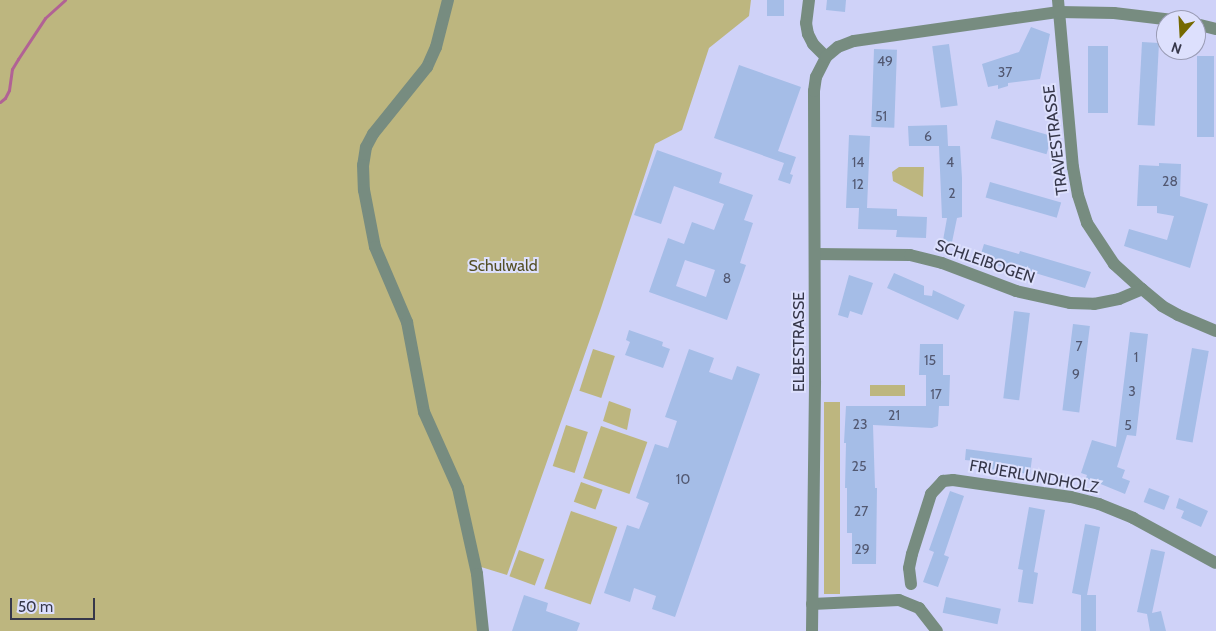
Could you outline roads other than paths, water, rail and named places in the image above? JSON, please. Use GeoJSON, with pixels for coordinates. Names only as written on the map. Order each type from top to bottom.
{"type":"FeatureCollection","features":[{"type":"Feature","properties":{"kind":"street"},"geometry":{"type":"LineString","coordinates":[[448,0],[436,47],[427,67],[373,134],[366,147],[363,165],[364,190],[375,247],[406,322],[424,412],[458,488],[477,574],[483,631]]}},
{"type":"Feature","properties":{"kind":"street"},"geometry":{"type":"LineString","coordinates":[[809,0],[806,23],[808,34],[813,44],[826,57],[838,47],[854,41],[1059,6],[1156,18]]}},
{"type":"Feature","properties":{"kind":"street","name":"TRAVESTRASSE"},"geometry":{"type":"LineString","coordinates":[[1059,6],[1073,168],[1078,195],[1087,223],[1102,249],[1114,264],[1142,290],[1162,306],[1178,315],[1216,331]]}},
{"type":"Feature","properties":{"kind":"street","name":"ELBESTRASSE"},"geometry":{"type":"LineString","coordinates":[[812,631],[815,381],[814,91],[816,77],[826,57]]}},
{"type":"Feature","properties":{"kind":"street","name":"SCHLEIBOGEN"},"geometry":{"type":"LineString","coordinates":[[815,254],[910,255],[942,262],[1016,291],[1062,302],[1094,304],[1119,299],[1142,290]]}},
{"type":"Feature","properties":{"kind":"street","name":"FRUERLUNDHOLZ"},"geometry":{"type":"LineString","coordinates":[[911,584],[909,568],[912,554],[931,494],[943,481],[953,480],[1071,497],[1107,507],[1133,518],[1216,563]]}},
{"type":"Feature","properties":{"kind":"street"},"geometry":{"type":"LineString","coordinates":[[812,604],[899,600],[920,608],[937,631]]}},
{"type":"Feature","properties":{"kind":"waterway"},"geometry":{"type":"LineString","coordinates":[[0,102],[5,98],[9,90],[12,69],[18,59],[45,18],[65,0]]}},
{"type":"Feature","properties":{"kind":"park label","name":"Schulwald"},"geometry":{"type":"Point","coordinates":[503,266]}}]}
